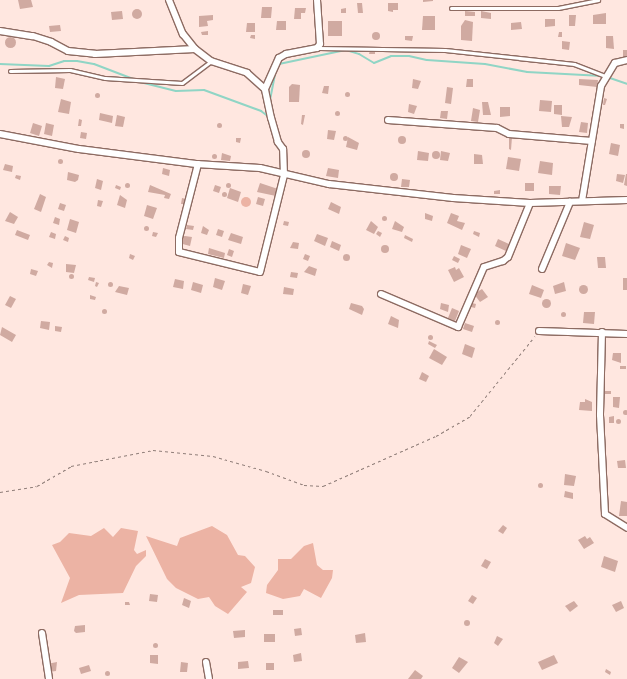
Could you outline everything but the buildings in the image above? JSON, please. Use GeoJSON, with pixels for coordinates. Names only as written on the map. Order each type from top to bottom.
{"type":"FeatureCollection","features":[{"type":"Feature","properties":{"kind":"street"},"geometry":{"type":"LineString","coordinates":[[170,0],[183,34],[195,49],[211,61],[247,73],[265,89]]}},
{"type":"Feature","properties":{"kind":"street"},"geometry":{"type":"LineString","coordinates":[[198,164],[179,238],[179,252],[260,272],[284,175],[283,149],[278,142],[265,89],[279,58],[317,48],[320,44],[317,0]]}},
{"type":"Feature","properties":{"kind":"street"},"geometry":{"type":"LineString","coordinates":[[0,31],[33,36],[52,42],[68,52],[89,53],[195,49]]}},
{"type":"Feature","properties":{"kind":"street"},"geometry":{"type":"LineString","coordinates":[[582,201],[601,86],[605,76],[615,63],[627,60]]}},
{"type":"Feature","properties":{"kind":"street"},"geometry":{"type":"LineString","coordinates":[[388,120],[497,128],[509,134],[592,141]]}},
{"type":"Feature","properties":{"kind":"street"},"geometry":{"type":"LineString","coordinates":[[0,134],[79,148],[198,164],[260,168],[308,181],[375,190],[530,203],[627,200]]}},
{"type":"Feature","properties":{"kind":"street"},"geometry":{"type":"LineString","coordinates":[[542,269],[570,202]]}},
{"type":"Feature","properties":{"kind":"street"},"geometry":{"type":"LineString","coordinates":[[381,294],[458,327],[484,267],[503,261],[508,257],[530,203]]}},
{"type":"Feature","properties":{"kind":"street"},"geometry":{"type":"LineString","coordinates":[[539,331],[627,334]]}},
{"type":"Feature","properties":{"kind":"street"},"geometry":{"type":"LineString","coordinates":[[602,332],[600,415],[605,514],[627,528]]}},
{"type":"Feature","properties":{"kind":"street"},"geometry":{"type":"LineString","coordinates":[[42,633],[49,679]]}},
{"type":"Feature","properties":{"kind":"street"},"geometry":{"type":"LineString","coordinates":[[206,662],[210,679]]}},
{"type":"Feature","properties":{"kind":"lane"},"geometry":{"type":"LineString","coordinates":[[451,8],[558,8],[598,0]]}},
{"type":"Feature","properties":{"kind":"lane"},"geometry":{"type":"LineString","coordinates":[[317,48],[445,50],[574,64],[605,76]]}},
{"type":"Feature","properties":{"kind":"lane"},"geometry":{"type":"LineString","coordinates":[[10,71],[70,70],[105,78],[182,83],[211,61]]}},
{"type":"Feature","properties":{"kind":"path"},"geometry":{"type":"LineString","coordinates":[[0,492],[37,486],[71,466],[153,450],[213,456],[266,471],[304,484],[323,486],[436,436],[470,416],[539,331]]}},
{"type":"Feature","properties":{"kind":"shaded area"},"geometry":{"type":"Polygon","coordinates":[[[246,197],[251,202],[246,207],[241,202],[246,197]]]}},
{"type":"Feature","properties":{"kind":"shaded area"},"geometry":{"type":"Polygon","coordinates":[[[212,526],[227,535],[238,555],[245,556],[255,567],[251,583],[241,587],[247,592],[228,614],[215,606],[209,597],[198,599],[176,588],[167,579],[146,536],[177,546],[180,538],[212,526]]]}},
{"type":"Feature","properties":{"kind":"shaded area"},"geometry":{"type":"Polygon","coordinates":[[[104,528],[113,537],[121,528],[138,531],[134,550],[137,554],[146,550],[146,556],[136,566],[123,593],[79,595],[61,603],[70,578],[52,545],[60,542],[69,533],[91,536],[104,528]]]}},
{"type":"Feature","properties":{"kind":"shaded area"},"geometry":{"type":"Polygon","coordinates":[[[313,543],[317,565],[323,570],[333,570],[332,578],[321,598],[304,589],[300,596],[283,599],[266,593],[267,585],[278,570],[278,559],[291,559],[304,546],[313,543]]]}},
{"type":"Feature","properties":{"kind":"waterway"},"geometry":{"type":"LineString","coordinates":[[279,64],[346,50],[359,54],[374,63],[391,56],[409,56],[427,60],[485,64],[527,72],[603,76]]}},
{"type":"Feature","properties":{"kind":"waterway"},"geometry":{"type":"LineString","coordinates":[[0,64],[49,66],[64,61],[77,61],[94,64],[133,79]]}},
{"type":"Feature","properties":{"kind":"waterway"},"geometry":{"type":"LineString","coordinates":[[270,100],[275,75]]}},
{"type":"Feature","properties":{"kind":"waterway"},"geometry":{"type":"LineString","coordinates":[[607,77],[627,84]]}},
{"type":"Feature","properties":{"kind":"waterway"},"geometry":{"type":"LineString","coordinates":[[136,81],[176,91],[204,90],[261,111],[269,117]]}}]}
